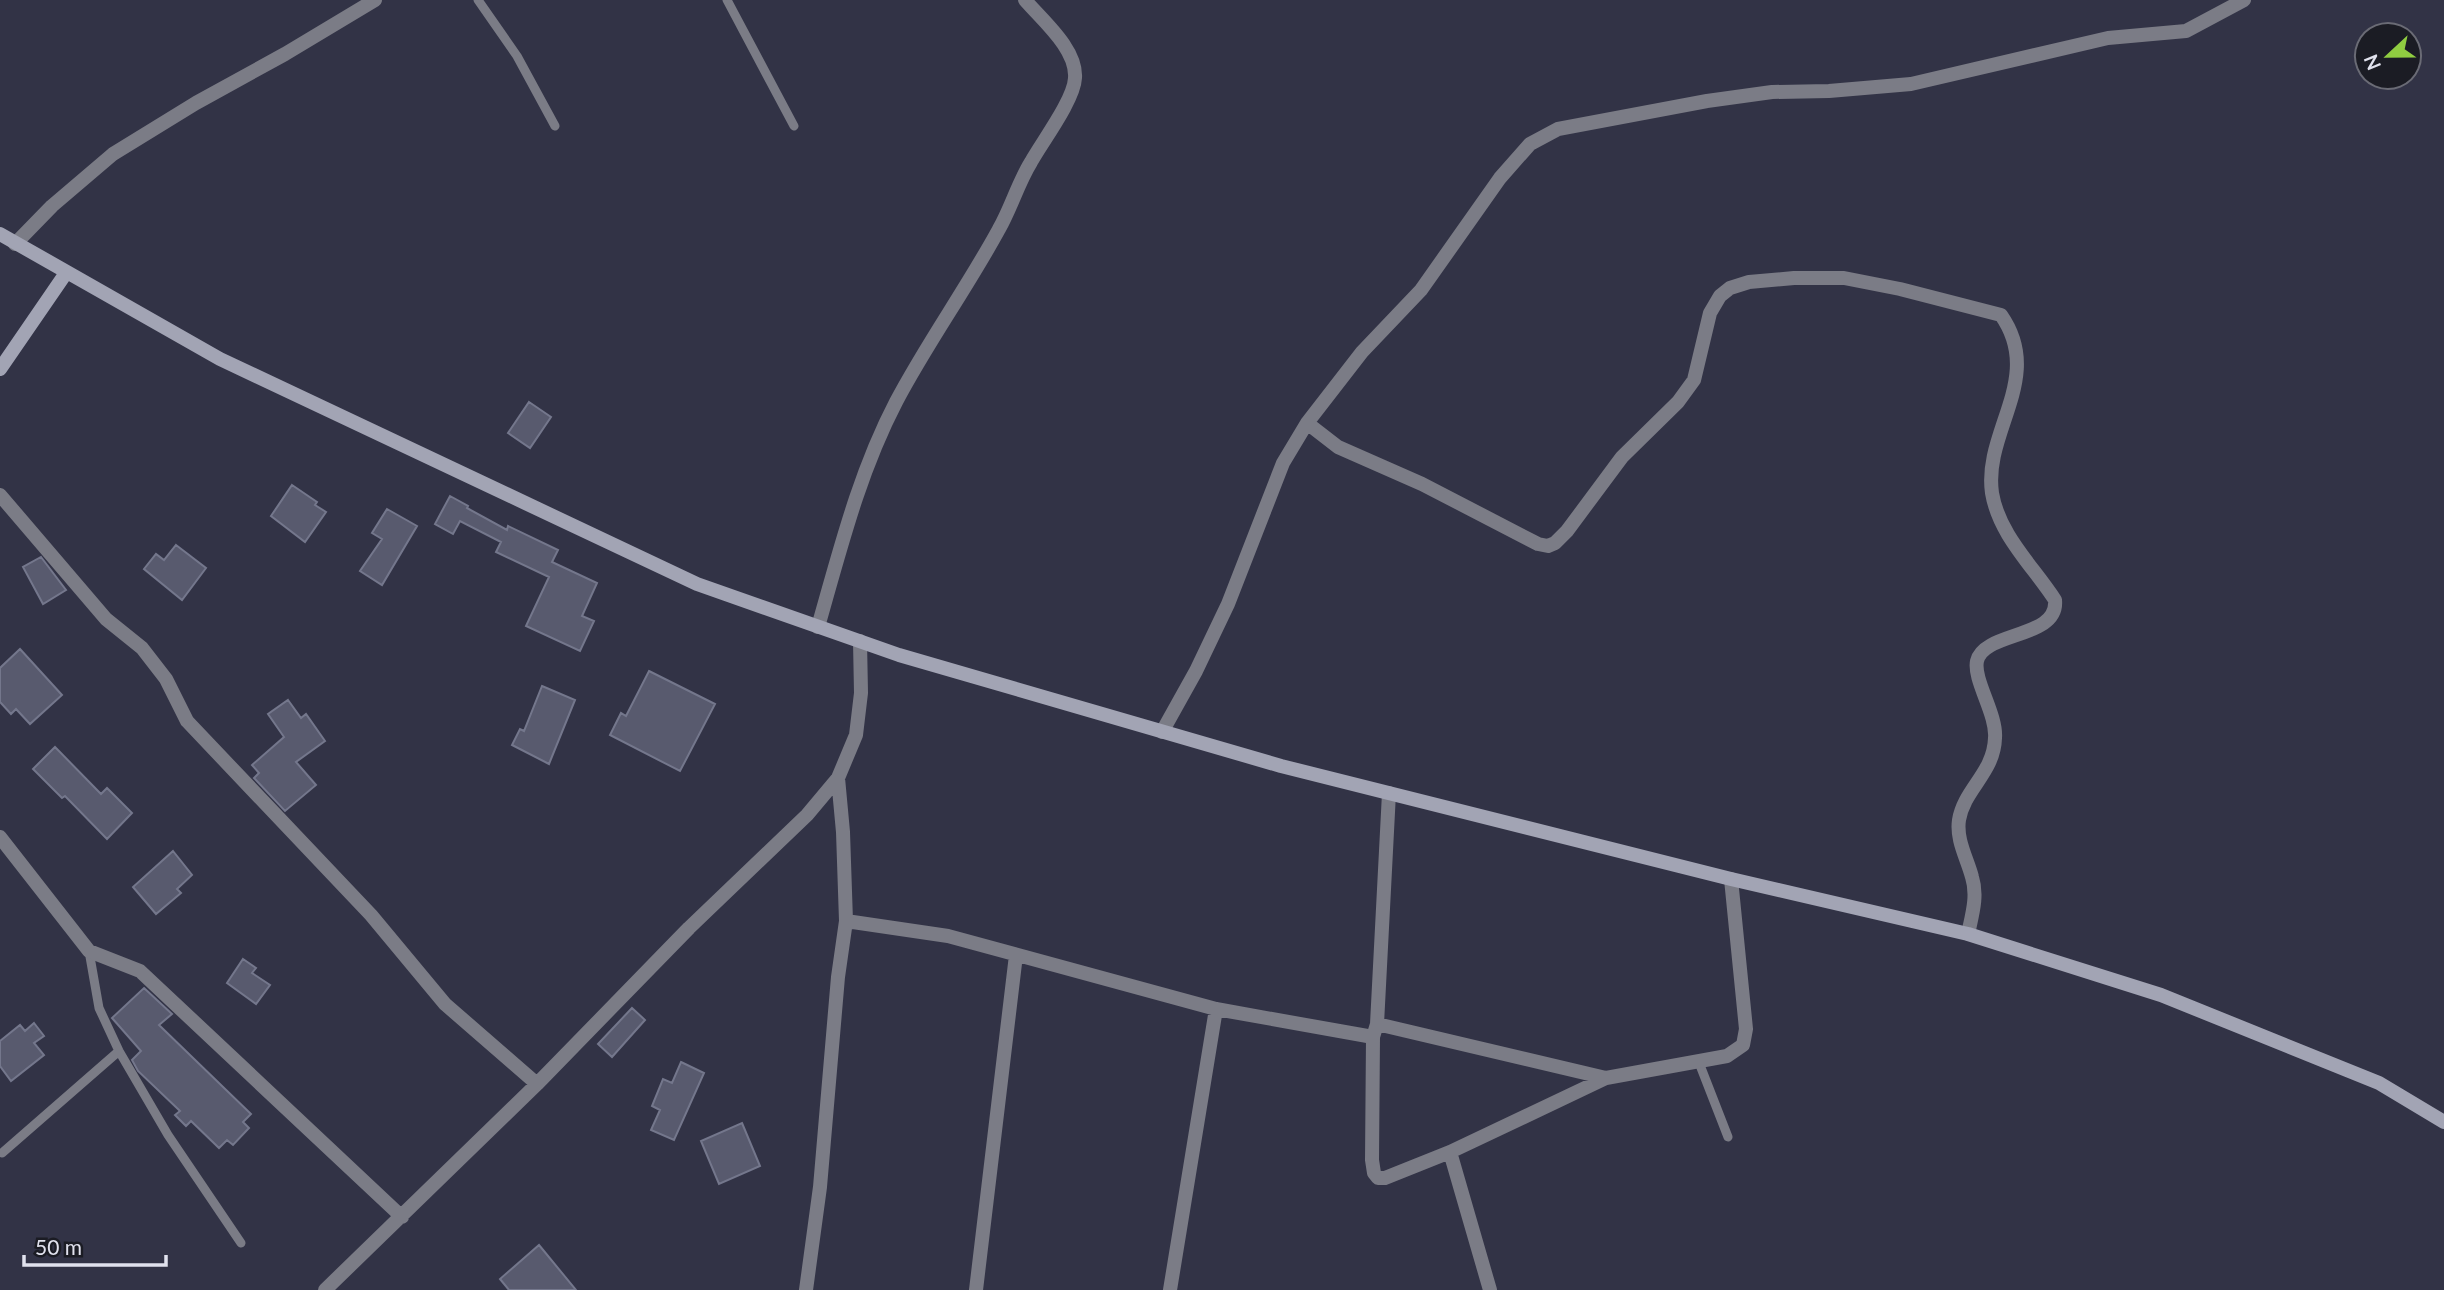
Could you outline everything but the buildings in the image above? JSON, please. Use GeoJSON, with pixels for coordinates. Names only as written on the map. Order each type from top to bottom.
{"type":"FeatureCollection","features":[{"type":"Feature","properties":{"kind":"main road"},"geometry":{"type":"LineString","coordinates":[[0,234],[66,274],[220,359],[697,584],[860,641],[1281,766],[1731,879],[1968,934],[2161,995],[2379,1083],[2444,1122]]}},
{"type":"Feature","properties":{"kind":"main road"},"geometry":{"type":"LineString","coordinates":[[0,369],[66,274]]}},
{"type":"Feature","properties":{"kind":"street"},"geometry":{"type":"LineString","coordinates":[[15,244],[52,206],[113,154],[375,0]]}},
{"type":"Feature","properties":{"kind":"street"},"geometry":{"type":"LineString","coordinates":[[818,627],[855,498],[874,448],[897,400],[1001,227],[1029,165],[1071,95],[1075,81],[1075,63],[1025,0]]}},
{"type":"Feature","properties":{"kind":"street"},"geometry":{"type":"LineString","coordinates":[[1162,732],[1196,671],[1228,604],[1283,463],[1307,423],[1362,352],[1421,290],[1500,178],[1530,144],[1558,129],[1720,99],[1772,92],[1829,91],[1911,84],[2108,37],[2186,31],[2244,0]]}},
{"type":"Feature","properties":{"kind":"street"},"geometry":{"type":"LineString","coordinates":[[1307,423],[1338,447],[1422,484],[1538,544],[1548,546],[1567,531],[1622,457],[1678,402],[1693,380],[1710,313],[1720,296],[1730,288],[1749,282],[1794,278],[1844,278],[1900,289],[2001,315],[2010,327],[2018,359],[2014,390],[1991,478],[1992,494],[2008,533],[2051,593],[2056,609],[2051,617],[2039,625],[1989,647],[1980,654],[1976,664],[1992,713],[1996,736],[1987,771],[1964,803],[1959,819],[1962,848],[1973,878],[1975,898],[1968,934]]}},
{"type":"Feature","properties":{"kind":"street"},"geometry":{"type":"LineString","coordinates":[[0,495],[106,619],[142,648],[166,680],[187,721],[201,737],[371,915],[445,1004],[537,1084]]}},
{"type":"Feature","properties":{"kind":"street"},"geometry":{"type":"LineString","coordinates":[[325,1290],[537,1084],[689,928],[807,815],[838,778],[856,735],[861,693],[860,641]]}},
{"type":"Feature","properties":{"kind":"street"},"geometry":{"type":"LineString","coordinates":[[806,1290],[820,1187],[838,977],[846,921],[838,778]]}},
{"type":"Feature","properties":{"kind":"street"},"geometry":{"type":"LineString","coordinates":[[1389,793],[1375,1031],[1372,1160],[1374,1173],[1378,1178],[1385,1178],[1450,1152],[1606,1078],[1727,1056],[1743,1045],[1746,1029],[1731,879]]}},
{"type":"Feature","properties":{"kind":"street"},"geometry":{"type":"LineString","coordinates":[[0,836],[89,951],[140,971],[402,1217]]}},
{"type":"Feature","properties":{"kind":"street"},"geometry":{"type":"LineString","coordinates":[[846,921],[948,936],[1216,1009],[1375,1031],[1606,1078]]}},
{"type":"Feature","properties":{"kind":"street"},"geometry":{"type":"LineString","coordinates":[[976,1290],[1016,955]]}},
{"type":"Feature","properties":{"kind":"street"},"geometry":{"type":"LineString","coordinates":[[1170,1290],[1216,1009]]}},
{"type":"Feature","properties":{"kind":"street"},"geometry":{"type":"LineString","coordinates":[[1450,1152],[1490,1290]]}},
{"type":"Feature","properties":{"kind":"lane"},"geometry":{"type":"LineString","coordinates":[[478,0],[517,56],[555,126]]}},
{"type":"Feature","properties":{"kind":"lane"},"geometry":{"type":"LineString","coordinates":[[727,0],[794,127]]}},
{"type":"Feature","properties":{"kind":"lane"},"geometry":{"type":"LineString","coordinates":[[89,951],[99,1008],[119,1051],[168,1135],[241,1243]]}},
{"type":"Feature","properties":{"kind":"lane"},"geometry":{"type":"LineString","coordinates":[[2,1153],[119,1051]]}},
{"type":"Feature","properties":{"kind":"lane"},"geometry":{"type":"LineString","coordinates":[[1698,1060],[1728,1137]]}}]}
